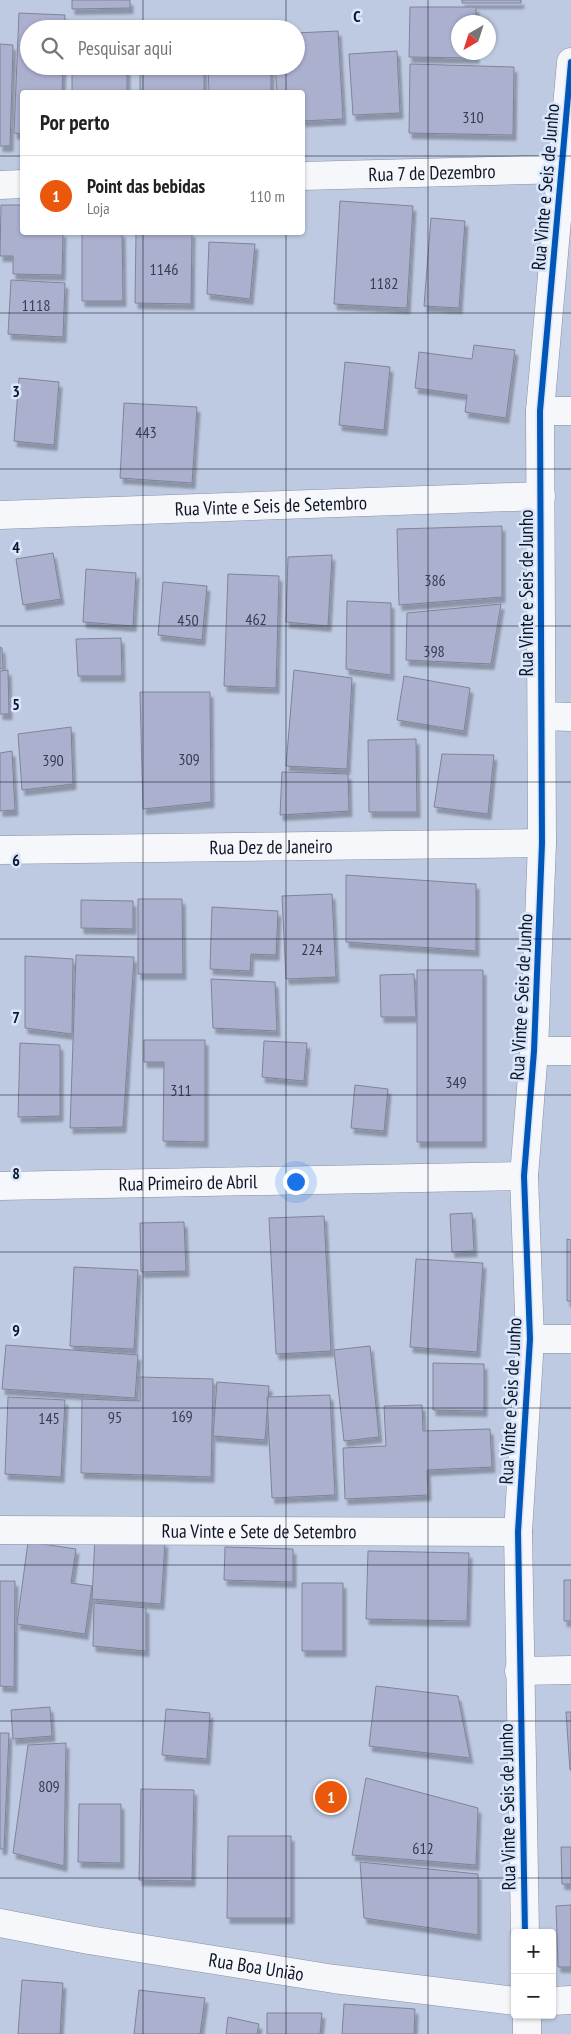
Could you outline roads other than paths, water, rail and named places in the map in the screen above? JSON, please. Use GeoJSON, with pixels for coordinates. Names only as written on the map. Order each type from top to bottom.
{"type":"FeatureCollection","features":[{"type":"Feature","properties":{"kind":"street","name":"Rua Vinte e Seis de Junho"},"geometry":{"type":"LineString","coordinates":[[525,1929],[518,1532],[530,1339],[524,1176],[534,1051],[542,843],[540,411],[571,62]]}},
{"type":"Feature","properties":{"kind":"street","name":"Rua 7 de Dezembro"},"geometry":{"type":"LineString","coordinates":[[305,176],[563,169]]}},
{"type":"Feature","properties":{"kind":"street"},"geometry":{"type":"LineString","coordinates":[[0,185],[20,184]]}},
{"type":"Feature","properties":{"kind":"street"},"geometry":{"type":"LineString","coordinates":[[540,411],[571,411]]}},
{"type":"Feature","properties":{"kind":"street","name":"Rua Vinte e Seis de Setembro"},"geometry":{"type":"LineString","coordinates":[[0,515],[541,496]]}},
{"type":"Feature","properties":{"kind":"street"},"geometry":{"type":"LineString","coordinates":[[542,716],[571,717]]}},
{"type":"Feature","properties":{"kind":"street","name":"Rua Dez de Janeiro"},"geometry":{"type":"LineString","coordinates":[[0,850],[542,843]]}},
{"type":"Feature","properties":{"kind":"street"},"geometry":{"type":"LineString","coordinates":[[534,1051],[571,1050]]}},
{"type":"Feature","properties":{"kind":"street","name":"Rua Primeiro de Abril"},"geometry":{"type":"LineString","coordinates":[[0,1186],[524,1176]]}},
{"type":"Feature","properties":{"kind":"street"},"geometry":{"type":"LineString","coordinates":[[530,1339],[571,1339]]}},
{"type":"Feature","properties":{"kind":"street","name":"Rua Vinte e Sete de Setembro"},"geometry":{"type":"LineString","coordinates":[[0,1530],[518,1532]]}},
{"type":"Feature","properties":{"kind":"street"},"geometry":{"type":"LineString","coordinates":[[519,1671],[571,1670]]}},
{"type":"Feature","properties":{"kind":"street","name":"Rua Boa União"},"geometry":{"type":"LineString","coordinates":[[0,1923],[89,1940],[334,1979],[511,2001]]}},
{"type":"Feature","properties":{"kind":"street"},"geometry":{"type":"LineString","coordinates":[[556,2001],[571,2000]]}},
{"type":"Feature","properties":{"kind":"street"},"geometry":{"type":"LineString","coordinates":[[527,2019],[527,2034]]}},
{"type":"Feature","properties":{"kind":"place","name":"Point das bebidas"},"geometry":{"type":"Point","coordinates":[331,1797]}}]}
